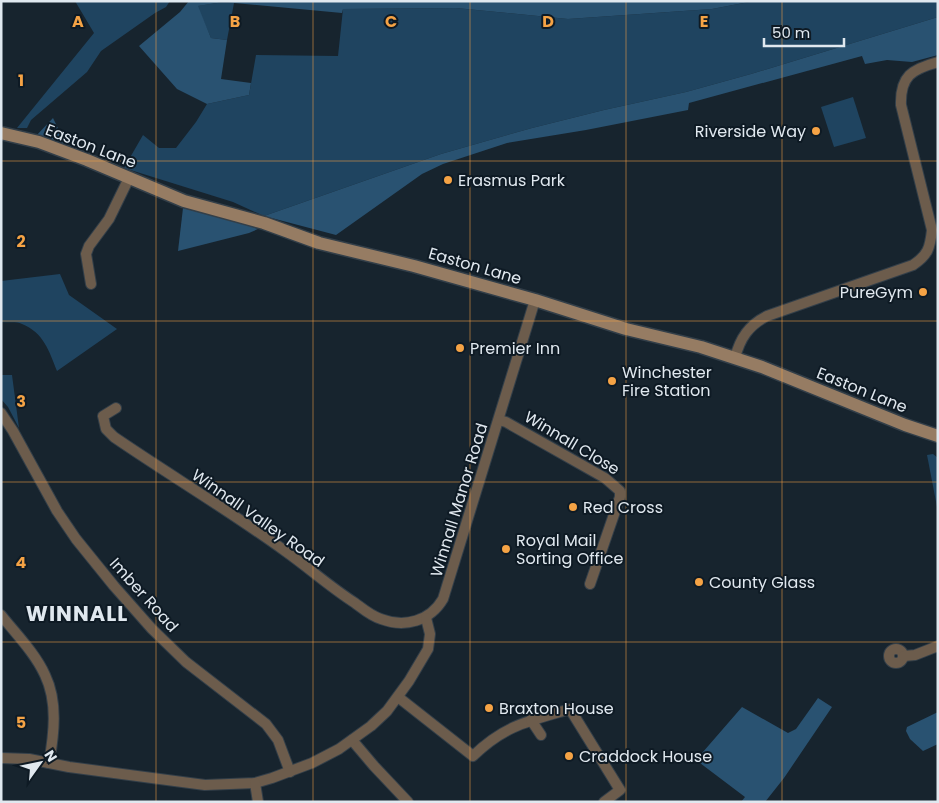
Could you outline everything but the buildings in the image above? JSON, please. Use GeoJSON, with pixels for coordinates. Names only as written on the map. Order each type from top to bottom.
{"type":"FeatureCollection","features":[{"type":"Feature","properties":{"kind":"street"},"geometry":{"type":"LineString","coordinates":[[735,358],[740,340],[757,321],[913,265],[925,256],[930,245],[932,230],[901,105],[901,98],[907,76],[917,68],[938,62]]}},
{"type":"Feature","properties":{"kind":"street","name":"Easton Lane"},"geometry":{"type":"LineString","coordinates":[[1,133],[55,148],[94,162],[184,201],[264,223],[319,243],[414,266],[626,328],[701,346],[938,436]]}},
{"type":"Feature","properties":{"kind":"street"},"geometry":{"type":"LineString","coordinates":[[91,284],[86,254],[89,246],[109,219],[129,178]]}},
{"type":"Feature","properties":{"kind":"street"},"geometry":{"type":"LineString","coordinates":[[75,251],[86,254]]}},
{"type":"Feature","properties":{"kind":"street","name":"Winnall Manor Road"},"geometry":{"type":"LineString","coordinates":[[426,618],[438,608],[443,599],[535,300]]}},
{"type":"Feature","properties":{"kind":"street","name":"Winnall Valley Road"},"geometry":{"type":"LineString","coordinates":[[116,408],[103,416],[106,428],[114,437],[286,552],[331,587],[382,620],[406,622],[426,618]]}},
{"type":"Feature","properties":{"kind":"street","name":"Imber Road"},"geometry":{"type":"LineString","coordinates":[[1,413],[57,511],[103,573],[152,629],[186,662],[266,724],[278,740],[290,772]]}},
{"type":"Feature","properties":{"kind":"street","name":"Winnall Close"},"geometry":{"type":"LineString","coordinates":[[499,420],[506,422],[605,478],[620,491],[620,497],[590,584]]}},
{"type":"Feature","properties":{"kind":"street"},"geometry":{"type":"LineString","coordinates":[[1,615],[41,667],[49,686],[53,701],[54,737],[49,763]]}},
{"type":"Feature","properties":{"kind":"street"},"geometry":{"type":"LineString","coordinates":[[1,758],[29,760],[205,785],[255,782],[290,772],[328,755],[352,740],[379,719],[398,697],[428,649],[430,634],[426,618]]}},
{"type":"Feature","properties":{"kind":"street"},"geometry":{"type":"LineString","coordinates":[[904,656],[914,655],[938,646]]}},
{"type":"Feature","properties":{"kind":"street"},"geometry":{"type":"LineString","coordinates":[[398,697],[473,756],[488,741],[501,732],[519,724],[570,709],[620,790],[604,802]]}},
{"type":"Feature","properties":{"kind":"street"},"geometry":{"type":"LineString","coordinates":[[531,720],[541,735]]}},
{"type":"Feature","properties":{"kind":"street"},"geometry":{"type":"LineString","coordinates":[[352,740],[408,802]]}},
{"type":"Feature","properties":{"kind":"street"},"geometry":{"type":"LineString","coordinates":[[255,782],[258,802]]}},
{"type":"Feature","properties":{"kind":"shaded area"},"geometry":{"type":"Polygon","coordinates":[[[75,1],[170,1],[166,7],[101,51],[87,72],[31,120],[27,128],[17,128],[94,33],[75,1]]]}},
{"type":"Feature","properties":{"kind":"shaded area"},"geometry":{"type":"Polygon","coordinates":[[[189,1],[754,1],[712,9],[568,19],[456,8],[343,9],[342,13],[223,2],[198,6],[211,38],[227,40],[221,79],[251,83],[249,95],[207,104],[177,89],[139,46],[180,12],[189,1]]]}},
{"type":"Feature","properties":{"kind":"shaded area"},"geometry":{"type":"Polygon","coordinates":[[[754,1],[938,1],[938,17],[686,92],[532,128],[441,154],[264,216],[233,202],[124,168],[143,135],[159,148],[176,148],[207,104],[249,95],[256,55],[338,56],[343,9],[456,8],[568,19],[712,9],[754,1]]]}},
{"type":"Feature","properties":{"kind":"shaded area"},"geometry":{"type":"Polygon","coordinates":[[[223,2],[234,3],[227,40],[211,38],[197,6],[223,2]]]}},
{"type":"Feature","properties":{"kind":"shaded area"},"geometry":{"type":"Polygon","coordinates":[[[938,17],[938,55],[912,62],[887,60],[865,64],[862,56],[689,103],[688,110],[507,143],[443,164],[422,174],[336,235],[264,216],[441,154],[532,128],[686,92],[938,17]]]}},
{"type":"Feature","properties":{"kind":"shaded area"},"geometry":{"type":"Polygon","coordinates":[[[853,97],[866,138],[834,147],[821,107],[853,97]]]}},
{"type":"Feature","properties":{"kind":"shaded area"},"geometry":{"type":"Polygon","coordinates":[[[53,118],[66,145],[35,137],[53,118]]]}},
{"type":"Feature","properties":{"kind":"shaded area"},"geometry":{"type":"Polygon","coordinates":[[[183,208],[248,225],[258,229],[178,251],[183,208]]]}},
{"type":"Feature","properties":{"kind":"shaded area"},"geometry":{"type":"Polygon","coordinates":[[[60,274],[69,295],[117,329],[57,371],[45,343],[36,332],[20,323],[1,322],[1,281],[60,274]]]}},
{"type":"Feature","properties":{"kind":"shaded area"},"geometry":{"type":"Polygon","coordinates":[[[1,375],[12,375],[19,428],[8,407],[1,399],[1,375]]]}},
{"type":"Feature","properties":{"kind":"shaded area"},"geometry":{"type":"Polygon","coordinates":[[[933,454],[938,458],[938,512],[927,455],[933,454]]]}},
{"type":"Feature","properties":{"kind":"shaded area"},"geometry":{"type":"Polygon","coordinates":[[[818,698],[832,707],[784,778],[765,802],[741,802],[745,797],[696,760],[742,707],[788,733],[796,729],[818,698]]]}},
{"type":"Feature","properties":{"kind":"shaded area"},"geometry":{"type":"Polygon","coordinates":[[[938,712],[938,744],[923,751],[910,739],[906,731],[907,727],[938,712]]]}},
{"type":"Feature","properties":{"kind":"place","name":"Riverside Way"},"geometry":{"type":"Point","coordinates":[816,131]}},
{"type":"Feature","properties":{"kind":"place","name":"Erasmus Park"},"geometry":{"type":"Point","coordinates":[448,180]}},
{"type":"Feature","properties":{"kind":"place","name":"PureGym"},"geometry":{"type":"Point","coordinates":[923,292]}},
{"type":"Feature","properties":{"kind":"place","name":"Premier Inn"},"geometry":{"type":"Point","coordinates":[460,348]}},
{"type":"Feature","properties":{"kind":"place","name":"Winchester Fire Station"},"geometry":{"type":"Point","coordinates":[612,381]}},
{"type":"Feature","properties":{"kind":"place","name":"Red Cross"},"geometry":{"type":"Point","coordinates":[573,507]}},
{"type":"Feature","properties":{"kind":"place","name":"Royal Mail Sorting Office"},"geometry":{"type":"Point","coordinates":[506,549]}},
{"type":"Feature","properties":{"kind":"place","name":"County Glass"},"geometry":{"type":"Point","coordinates":[699,582]}},
{"type":"Feature","properties":{"kind":"place","name":"Braxton House"},"geometry":{"type":"Point","coordinates":[489,708]}},
{"type":"Feature","properties":{"kind":"place","name":"Craddock House"},"geometry":{"type":"Point","coordinates":[569,756]}},
{"type":"Feature","properties":{"kind":"district","name":"WINNALL"},"geometry":{"type":"Point","coordinates":[77,613]}}]}
